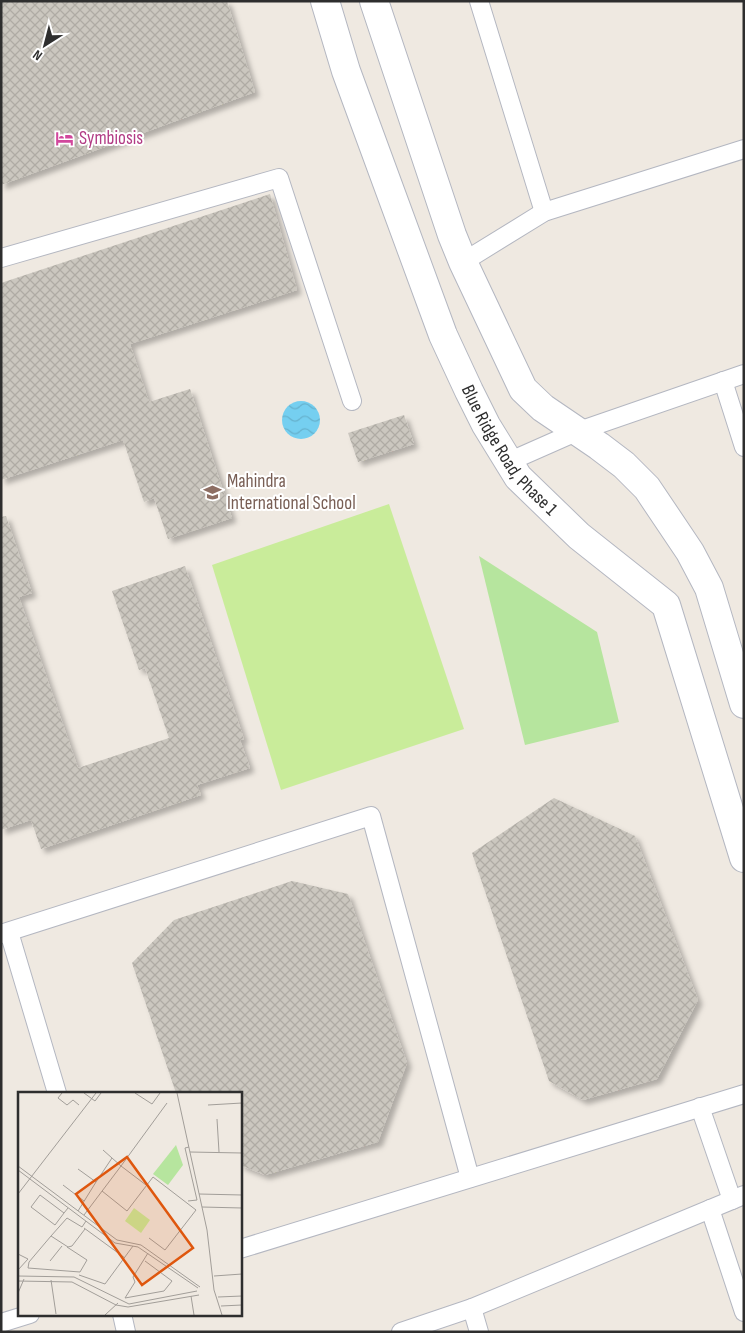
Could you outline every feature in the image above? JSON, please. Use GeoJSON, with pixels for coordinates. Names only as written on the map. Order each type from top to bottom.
{"type":"FeatureCollection","features":[{"type":"Feature","properties":{"kind":"street","name":"Blue Ridge Road, Phase 1"},"geometry":{"type":"LineString","coordinates":[[324,1],[346,71],[444,335],[482,416],[508,462],[518,478],[579,536],[666,605],[744,858]]}},
{"type":"Feature","properties":{"kind":"street"},"geometry":{"type":"LineString","coordinates":[[374,1],[452,235],[523,389],[543,408],[624,465],[647,488],[690,552],[708,588],[744,704]]}},
{"type":"Feature","properties":{"kind":"lane"},"geometry":{"type":"LineString","coordinates":[[479,1],[544,212]]}},
{"type":"Feature","properties":{"kind":"lane"},"geometry":{"type":"LineString","coordinates":[[463,262],[544,212],[744,149]]}},
{"type":"Feature","properties":{"kind":"lane"},"geometry":{"type":"LineString","coordinates":[[1,258],[279,178],[352,401]]}},
{"type":"Feature","properties":{"kind":"lane"},"geometry":{"type":"LineString","coordinates":[[508,462],[576,432],[744,374]]}},
{"type":"Feature","properties":{"kind":"lane"},"geometry":{"type":"LineString","coordinates":[[723,381],[744,447]]}},
{"type":"Feature","properties":{"kind":"lane"},"geometry":{"type":"LineString","coordinates":[[57,1092],[5,933],[371,816],[470,1178]]}},
{"type":"Feature","properties":{"kind":"lane"},"geometry":{"type":"LineString","coordinates":[[241,1249],[744,1094]]}},
{"type":"Feature","properties":{"kind":"lane"},"geometry":{"type":"LineString","coordinates":[[401,1332],[472,1308],[738,1198],[700,1107]]}},
{"type":"Feature","properties":{"kind":"lane"},"geometry":{"type":"LineString","coordinates":[[710,1209],[744,1312]]}},
{"type":"Feature","properties":{"kind":"lane"},"geometry":{"type":"LineString","coordinates":[[472,1308],[480,1332]]}},
{"type":"Feature","properties":{"kind":"lane"},"geometry":{"type":"LineString","coordinates":[[1,1323],[24,1316]]}},
{"type":"Feature","properties":{"kind":"lane"},"geometry":{"type":"LineString","coordinates":[[122,1316],[126,1332]]}},
{"type":"Feature","properties":{"kind":"green space"},"geometry":{"type":"Polygon","coordinates":[[[389,504],[464,729],[281,790],[212,565],[389,504]]]}},
{"type":"Feature","properties":{"kind":"green space"},"geometry":{"type":"Polygon","coordinates":[[[479,556],[597,632],[619,722],[525,745],[479,556]]]}},
{"type":"Feature","properties":{"kind":"water"},"geometry":{"type":"Polygon","coordinates":[[[301,401],[315,406],[320,420],[315,434],[301,439],[287,434],[282,420],[287,406],[301,401]]]}},
{"type":"Feature","properties":{"kind":"building","name":"Symbiosis"},"geometry":{"type":"Polygon","coordinates":[[[1,1],[227,1],[255,92],[1,185],[1,1]]]}},
{"type":"Feature","properties":{"kind":"building"},"geometry":{"type":"Polygon","coordinates":[[[270,194],[297,290],[130,344],[149,402],[190,389],[232,518],[168,539],[154,498],[144,502],[123,440],[1,480],[1,283],[270,194]]]}},
{"type":"Feature","properties":{"kind":"building"},"geometry":{"type":"Polygon","coordinates":[[[404,415],[414,444],[358,462],[348,433],[404,415]]]}},
{"type":"Feature","properties":{"kind":"building"},"geometry":{"type":"Polygon","coordinates":[[[6,516],[32,593],[19,597],[78,768],[169,738],[145,668],[139,670],[112,591],[185,566],[244,739],[240,740],[250,768],[197,785],[201,795],[41,849],[31,820],[1,830],[1,517],[6,516]]]}},
{"type":"Feature","properties":{"kind":"building"},"geometry":{"type":"Polygon","coordinates":[[[554,798],[635,836],[698,1000],[657,1079],[583,1100],[549,1081],[472,853],[554,798]]]}},
{"type":"Feature","properties":{"kind":"building"},"geometry":{"type":"Polygon","coordinates":[[[292,881],[348,894],[407,1063],[378,1142],[265,1175],[241,1165],[241,1092],[176,1092],[132,963],[174,920],[292,881]]]}},
{"type":"Feature","properties":{"kind":"place","name":"Symbiosis"},"geometry":{"type":"Point","coordinates":[65,138]}},
{"type":"Feature","properties":{"kind":"place","name":"Mahindra International School"},"geometry":{"type":"Point","coordinates":[213,492]}}]}
